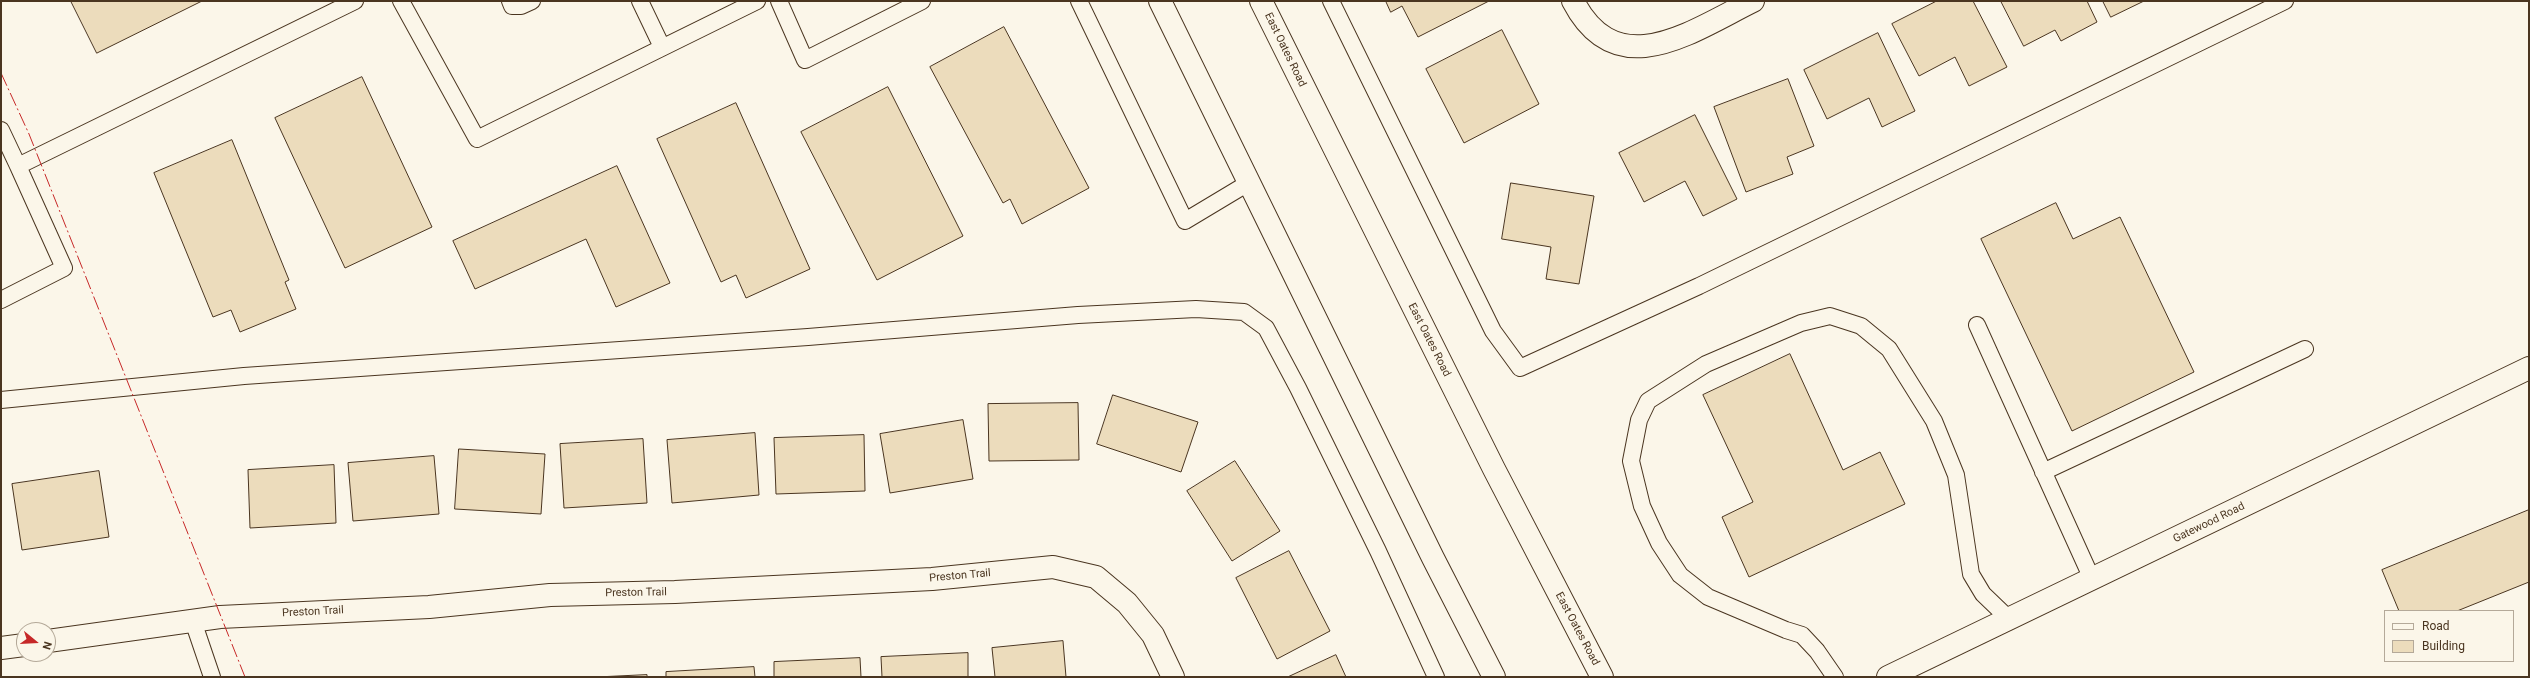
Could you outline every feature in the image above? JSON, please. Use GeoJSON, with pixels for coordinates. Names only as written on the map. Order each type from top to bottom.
{"type":"FeatureCollection","features":[{"type":"Feature","properties":{"kind":"street"},"geometry":{"type":"LineString","coordinates":[[1160,1],[1433,558],[1494,677]]}},
{"type":"Feature","properties":{"kind":"street","name":"East Oates Road"},"geometry":{"type":"LineString","coordinates":[[1261,1],[1490,462],[1602,677]]}},
{"type":"Feature","properties":{"kind":"street"},"geometry":{"type":"LineString","coordinates":[[1574,1],[1579,12],[1595,32],[1611,43],[1639,48],[1666,43],[1753,1]]}},
{"type":"Feature","properties":{"kind":"street","name":"Gatewood Road"},"geometry":{"type":"LineString","coordinates":[[1888,677],[2529,368]]}},
{"type":"Feature","properties":{"kind":"street","name":"Preston Trail"},"geometry":{"type":"LineString","coordinates":[[56,640],[220,617],[429,606],[550,595],[675,592],[924,579],[1053,567],[1096,577],[1128,602],[1153,635],[1173,677]]}},
{"type":"Feature","properties":{"kind":"street"},"geometry":{"type":"LineString","coordinates":[[1,648],[16,646]]}},
{"type":"Feature","properties":{"kind":"lane"},"geometry":{"type":"LineString","coordinates":[[18,166],[355,1]]}},
{"type":"Feature","properties":{"kind":"lane"},"geometry":{"type":"LineString","coordinates":[[401,1],[477,139],[757,1]]}},
{"type":"Feature","properties":{"kind":"lane"},"geometry":{"type":"LineString","coordinates":[[510,1],[512,6],[520,6],[532,1]]}},
{"type":"Feature","properties":{"kind":"lane"},"geometry":{"type":"LineString","coordinates":[[640,1],[662,47]]}},
{"type":"Feature","properties":{"kind":"lane"},"geometry":{"type":"LineString","coordinates":[[779,1],[805,60],[922,1]]}},
{"type":"Feature","properties":{"kind":"lane"},"geometry":{"type":"LineString","coordinates":[[1079,1],[1185,221],[1250,182]]}},
{"type":"Feature","properties":{"kind":"lane"},"geometry":{"type":"LineString","coordinates":[[1331,1],[1493,331],[1520,368],[1714,279],[2285,1]]}},
{"type":"Feature","properties":{"kind":"lane"},"geometry":{"type":"LineString","coordinates":[[1,130],[64,268],[1,300]]}},
{"type":"Feature","properties":{"kind":"lane"},"geometry":{"type":"LineString","coordinates":[[1,400],[244,376],[792,338],[1078,315],[1196,308],[1244,312],[1266,328],[1294,381],[1378,551],[1436,677]]}},
{"type":"Feature","properties":{"kind":"lane"},"geometry":{"type":"LineString","coordinates":[[1835,677],[1817,651],[1802,635],[1786,630],[1708,597],[1680,575],[1659,543],[1642,506],[1631,461],[1639,420],[1648,401],[1706,364],[1801,323],[1830,316],[1861,326],[1889,349],[1934,420],[1956,475],[1971,574],[1984,594],[2009,619]]}},
{"type":"Feature","properties":{"kind":"lane"},"geometry":{"type":"LineString","coordinates":[[1977,325],[2092,579]]}},
{"type":"Feature","properties":{"kind":"lane"},"geometry":{"type":"LineString","coordinates":[[2044,472],[2304,349]]}},
{"type":"Feature","properties":{"kind":"lane"},"geometry":{"type":"LineString","coordinates":[[193,621],[212,677]]}},
{"type":"Feature","properties":{"kind":"building"},"geometry":{"type":"Polygon","coordinates":[[[71,1],[202,1],[97,53],[71,1]]]}},
{"type":"Feature","properties":{"kind":"building"},"geometry":{"type":"Polygon","coordinates":[[[1386,1],[1489,1],[1418,37],[1402,6],[1391,12],[1386,1]]]}},
{"type":"Feature","properties":{"kind":"building"},"geometry":{"type":"Polygon","coordinates":[[[1937,1],[1973,1],[2007,67],[1969,86],[1955,57],[1919,76],[1892,24],[1937,1]]]}},
{"type":"Feature","properties":{"kind":"building"},"geometry":{"type":"Polygon","coordinates":[[[2001,1],[2087,1],[2097,22],[2061,41],[2055,30],[2024,46],[2001,1]]]}},
{"type":"Feature","properties":{"kind":"building"},"geometry":{"type":"Polygon","coordinates":[[[2103,1],[2144,1],[2111,17],[2103,1]]]}},
{"type":"Feature","properties":{"kind":"building"},"geometry":{"type":"Polygon","coordinates":[[[1004,27],[1089,188],[1022,224],[1010,199],[1003,203],[930,67],[1004,27]]]}},
{"type":"Feature","properties":{"kind":"building"},"geometry":{"type":"Polygon","coordinates":[[[1502,30],[1539,104],[1464,143],[1426,69],[1502,30]]]}},
{"type":"Feature","properties":{"kind":"building"},"geometry":{"type":"Polygon","coordinates":[[[1878,33],[1915,111],[1882,127],[1869,98],[1827,119],[1804,70],[1878,33]]]}},
{"type":"Feature","properties":{"kind":"building"},"geometry":{"type":"Polygon","coordinates":[[[362,77],[432,227],[345,268],[275,118],[362,77]]]}},
{"type":"Feature","properties":{"kind":"building"},"geometry":{"type":"Polygon","coordinates":[[[1788,79],[1814,146],[1787,157],[1793,174],[1746,192],[1714,107],[1788,79]]]}},
{"type":"Feature","properties":{"kind":"building"},"geometry":{"type":"Polygon","coordinates":[[[888,87],[963,236],[877,280],[801,132],[888,87]]]}},
{"type":"Feature","properties":{"kind":"building"},"geometry":{"type":"Polygon","coordinates":[[[736,103],[810,269],[746,298],[736,275],[721,282],[657,139],[736,103]]]}},
{"type":"Feature","properties":{"kind":"building"},"geometry":{"type":"Polygon","coordinates":[[[1695,115],[1737,199],[1703,216],[1685,181],[1644,202],[1619,153],[1695,115]]]}},
{"type":"Feature","properties":{"kind":"building"},"geometry":{"type":"Polygon","coordinates":[[[232,140],[289,280],[285,282],[296,309],[240,332],[231,310],[213,317],[154,173],[232,140]]]}},
{"type":"Feature","properties":{"kind":"building"},"geometry":{"type":"Polygon","coordinates":[[[617,166],[670,283],[616,307],[586,239],[475,289],[453,241],[617,166]]]}},
{"type":"Feature","properties":{"kind":"building"},"geometry":{"type":"Polygon","coordinates":[[[1511,183],[1594,196],[1579,284],[1546,279],[1551,247],[1502,239],[1511,183]]]}},
{"type":"Feature","properties":{"kind":"building"},"geometry":{"type":"Polygon","coordinates":[[[2056,203],[2073,239],[2120,217],[2194,372],[2072,431],[1981,239],[2056,203]]]}},
{"type":"Feature","properties":{"kind":"building"},"geometry":{"type":"Polygon","coordinates":[[[1790,354],[1843,470],[1880,452],[1905,504],[1749,577],[1722,517],[1753,502],[1703,395],[1790,354]]]}},
{"type":"Feature","properties":{"kind":"building"},"geometry":{"type":"Polygon","coordinates":[[[1113,395],[1198,422],[1181,472],[1097,444],[1113,395]]]}},
{"type":"Feature","properties":{"kind":"building"},"geometry":{"type":"Polygon","coordinates":[[[1078,403],[1079,460],[989,461],[988,404],[1078,403]]]}},
{"type":"Feature","properties":{"kind":"building"},"geometry":{"type":"Polygon","coordinates":[[[963,420],[973,479],[890,493],[880,434],[963,420]]]}},
{"type":"Feature","properties":{"kind":"building"},"geometry":{"type":"Polygon","coordinates":[[[755,433],[759,495],[672,503],[667,440],[755,433]]]}},
{"type":"Feature","properties":{"kind":"building"},"geometry":{"type":"Polygon","coordinates":[[[864,435],[865,491],[776,494],[774,438],[864,435]]]}},
{"type":"Feature","properties":{"kind":"building"},"geometry":{"type":"Polygon","coordinates":[[[643,439],[647,503],[564,508],[560,444],[643,439]]]}},
{"type":"Feature","properties":{"kind":"building"},"geometry":{"type":"Polygon","coordinates":[[[459,449],[545,454],[541,514],[455,509],[459,449]]]}},
{"type":"Feature","properties":{"kind":"building"},"geometry":{"type":"Polygon","coordinates":[[[434,456],[439,514],[353,521],[348,463],[434,456]]]}},
{"type":"Feature","properties":{"kind":"building"},"geometry":{"type":"Polygon","coordinates":[[[1235,461],[1280,531],[1232,561],[1187,491],[1235,461]]]}},
{"type":"Feature","properties":{"kind":"building"},"geometry":{"type":"Polygon","coordinates":[[[334,465],[336,523],[250,528],[248,470],[334,465]]]}},
{"type":"Feature","properties":{"kind":"building"},"geometry":{"type":"Polygon","coordinates":[[[99,471],[109,537],[22,550],[12,484],[99,471]]]}},
{"type":"Feature","properties":{"kind":"building"},"geometry":{"type":"Polygon","coordinates":[[[2529,510],[2529,582],[2459,610],[2399,610],[2382,570],[2529,510]]]}},
{"type":"Feature","properties":{"kind":"building"},"geometry":{"type":"Polygon","coordinates":[[[1289,551],[1330,631],[1277,659],[1236,578],[1289,551]]]}},
{"type":"Feature","properties":{"kind":"building"},"geometry":{"type":"Polygon","coordinates":[[[1063,641],[1066,677],[995,677],[992,648],[1063,641]]]}},
{"type":"Feature","properties":{"kind":"building"},"geometry":{"type":"Polygon","coordinates":[[[968,653],[968,677],[882,677],[881,657],[968,653]]]}},
{"type":"Feature","properties":{"kind":"building"},"geometry":{"type":"Polygon","coordinates":[[[1336,655],[1346,677],[1288,677],[1336,655]]]}},
{"type":"Feature","properties":{"kind":"building"},"geometry":{"type":"Polygon","coordinates":[[[860,658],[861,677],[774,677],[774,662],[860,658]]]}},
{"type":"Feature","properties":{"kind":"building"},"geometry":{"type":"Polygon","coordinates":[[[754,667],[755,677],[666,677],[666,672],[754,667]]]}},
{"type":"Feature","properties":{"kind":"building"},"geometry":{"type":"Polygon","coordinates":[[[647,675],[647,677],[597,677],[647,675]]]}},
{"type":"Feature","properties":{"kind":"power"},"geometry":{"type":"LineString","coordinates":[[1,73],[29,134],[245,677]]}}]}
